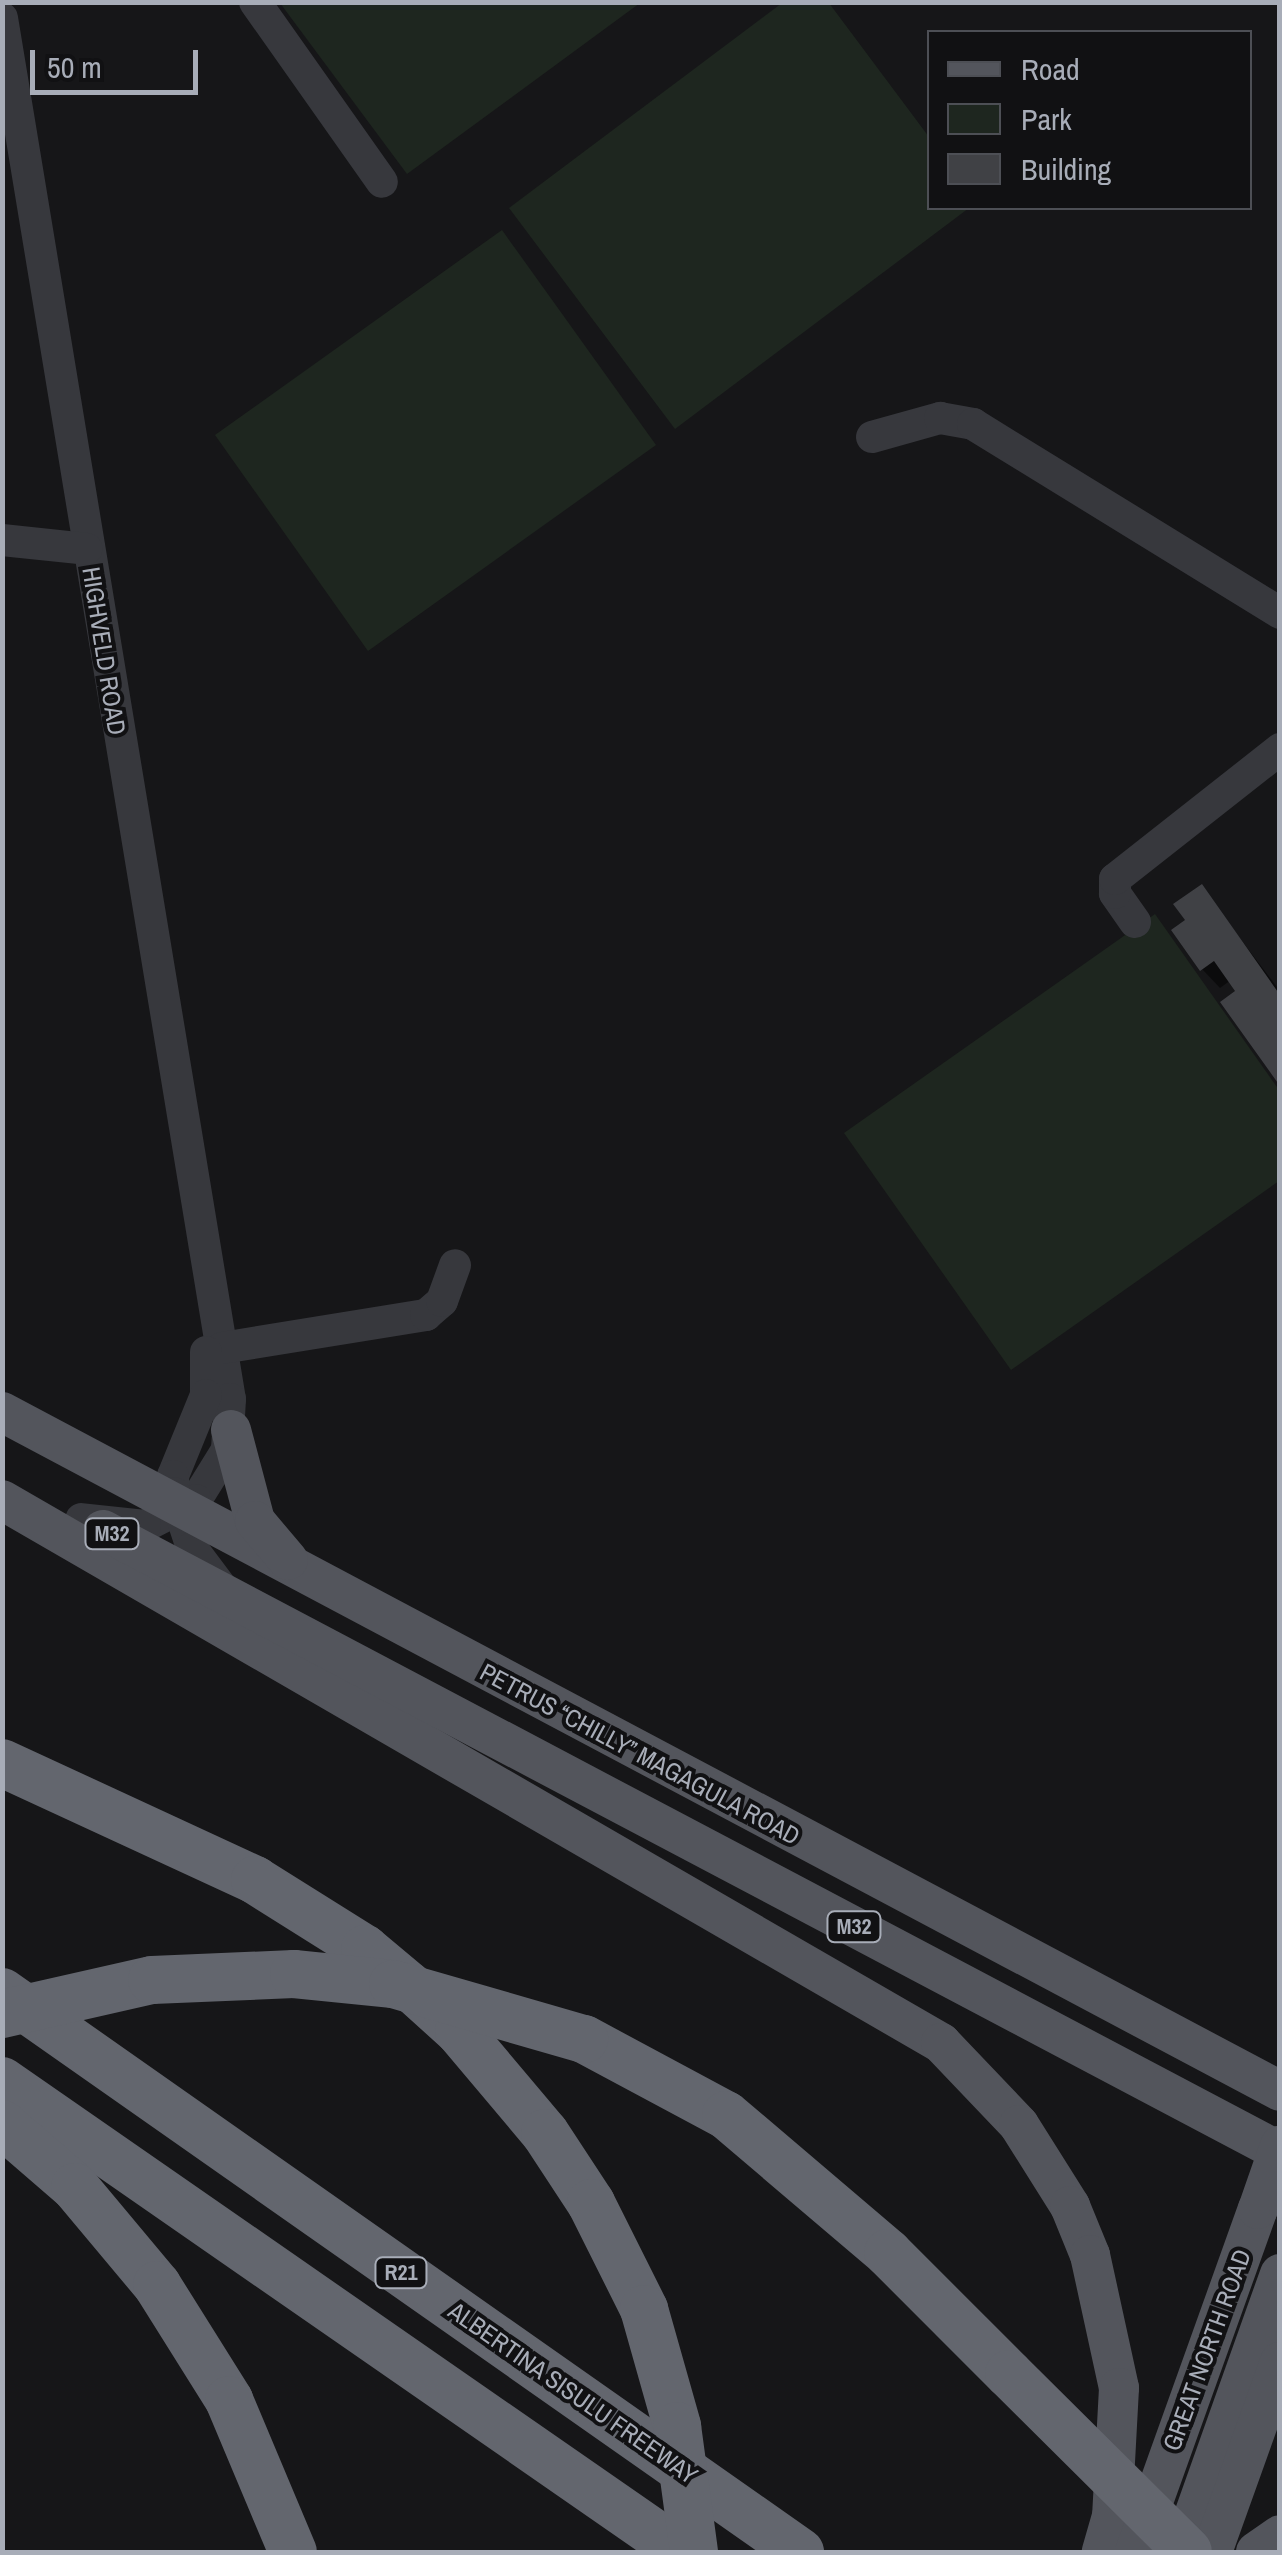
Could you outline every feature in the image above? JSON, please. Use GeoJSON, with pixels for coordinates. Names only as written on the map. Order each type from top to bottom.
{"type":"FeatureCollection","features":[{"type":"Feature","properties":{"kind":"highway"},"geometry":{"type":"LineString","coordinates":[[2,1763],[255,1880],[365,1949],[409,1986],[506,2082],[591,2203],[644,2309],[677,2426],[694,2552]]}},
{"type":"Feature","properties":{"kind":"highway"},"geometry":{"type":"LineString","coordinates":[[2,2014],[152,1980],[294,1974],[393,1984],[584,2040],[652,2071],[756,2139],[888,2253],[1184,2552]]}},
{"type":"Feature","properties":{"kind":"highway","name":"ALBERTINA SISULU FREEWAY"},"geometry":{"type":"LineString","coordinates":[[2,1992],[800,2552]]}},
{"type":"Feature","properties":{"kind":"highway"},"geometry":{"type":"LineString","coordinates":[[2,2081],[681,2552]]}},
{"type":"Feature","properties":{"kind":"highway"},"geometry":{"type":"LineString","coordinates":[[2,2124],[74,2186],[166,2300],[229,2400],[293,2552]]}},
{"type":"Feature","properties":{"kind":"main road","name":"PETRUS “CHILLY” MAGAGULA ROAD"},"geometry":{"type":"LineString","coordinates":[[2,1412],[307,1578],[1276,2089]]}},
{"type":"Feature","properties":{"kind":"main road"},"geometry":{"type":"LineString","coordinates":[[231,1430],[255,1521],[307,1578]]}},
{"type":"Feature","properties":{"kind":"main road","name":"PETRUS “CHILLY” MAGAGULA ROAD"},"geometry":{"type":"LineString","coordinates":[[2,1480],[222,1588],[1280,2149]]}},
{"type":"Feature","properties":{"kind":"main road"},"geometry":{"type":"LineString","coordinates":[[2,1500],[942,2043],[1018,2125],[1070,2206],[1090,2254],[1118,2388],[1112,2516],[1102,2552]]}},
{"type":"Feature","properties":{"kind":"main road","name":"GREAT NORTH ROAD"},"geometry":{"type":"LineString","coordinates":[[1135,2552],[1280,2149]]}},
{"type":"Feature","properties":{"kind":"main road","name":"GREAT NORTH ROAD"},"geometry":{"type":"LineString","coordinates":[[1184,2552],[1280,2274]]}},
{"type":"Feature","properties":{"kind":"main road"},"geometry":{"type":"LineString","coordinates":[[1212,2552],[1280,2362]]}},
{"type":"Feature","properties":{"kind":"main road"},"geometry":{"type":"LineString","coordinates":[[1256,2552],[1280,2535]]}},
{"type":"Feature","properties":{"kind":"street"},"geometry":{"type":"LineString","coordinates":[[256,2],[382,182]]}},
{"type":"Feature","properties":{"kind":"street","name":"HIGHVELD ROAD"},"geometry":{"type":"LineString","coordinates":[[2,18],[207,1284],[222,1348],[231,1430],[215,1477],[180,1510],[130,1528],[81,1519]]}},
{"type":"Feature","properties":{"kind":"street"},"geometry":{"type":"LineString","coordinates":[[872,437],[940,418],[973,424],[1280,613]]}},
{"type":"Feature","properties":{"kind":"street"},"geometry":{"type":"LineString","coordinates":[[2,540],[87,549]]}},
{"type":"Feature","properties":{"kind":"street"},"geometry":{"type":"LineString","coordinates":[[1135,922],[1114,879],[1280,749]]}},
{"type":"Feature","properties":{"kind":"street"},"geometry":{"type":"LineString","coordinates":[[222,1348],[426,1315],[442,1302],[456,1265]]}},
{"type":"Feature","properties":{"kind":"street","name":"HIGHVELD ROAD"},"geometry":{"type":"LineString","coordinates":[[207,1284],[202,1308],[206,1395],[173,1476],[192,1548],[222,1588]]}},
{"type":"Feature","properties":{"kind":"green space"},"geometry":{"type":"Polygon","coordinates":[[[280,3],[640,3],[407,174],[280,3]]]}},
{"type":"Feature","properties":{"kind":"green space"},"geometry":{"type":"Polygon","coordinates":[[[782,3],[829,3],[927,134],[927,210],[966,210],[675,429],[509,208],[782,3]]]}},
{"type":"Feature","properties":{"kind":"green space"},"geometry":{"type":"Polygon","coordinates":[[[502,230],[656,445],[368,651],[215,435],[502,230]]]}},
{"type":"Feature","properties":{"kind":"green space"},"geometry":{"type":"Polygon","coordinates":[[[1155,914],[1279,1090],[1279,1181],[1011,1370],[844,1133],[1155,914]]]}},
{"type":"Feature","properties":{"kind":"building"},"geometry":{"type":"Polygon","coordinates":[[[1202,884],[1280,995],[1280,1086],[1220,1002],[1235,991],[1214,961],[1200,971],[1171,930],[1185,920],[1173,904],[1202,884]]]}}]}
